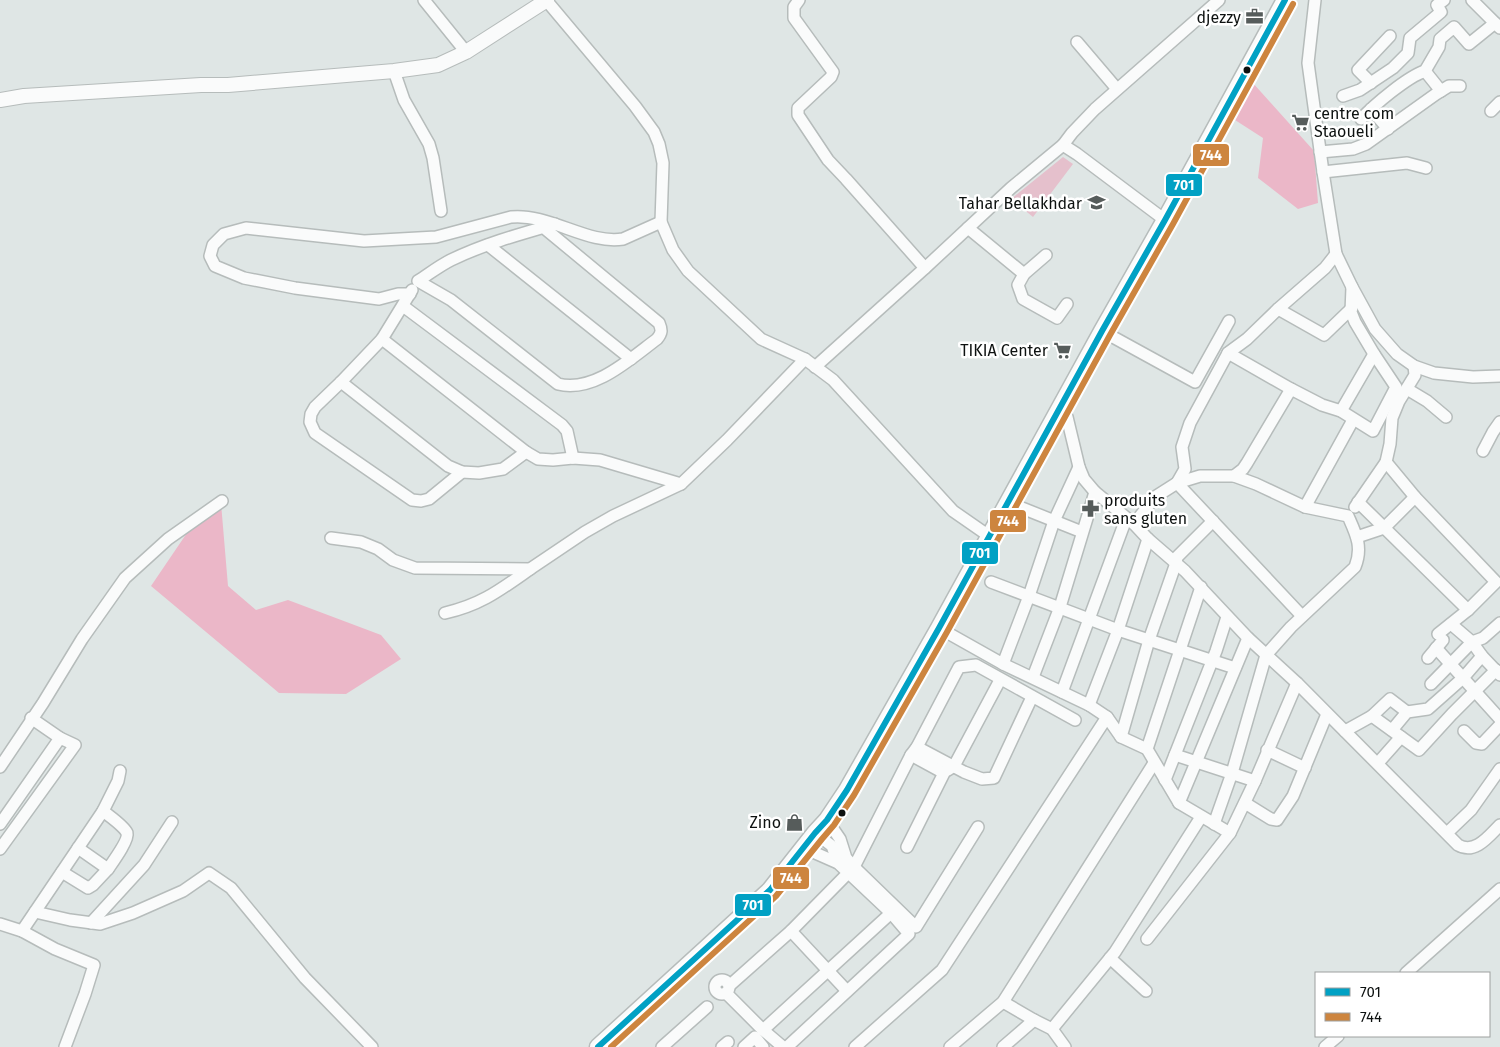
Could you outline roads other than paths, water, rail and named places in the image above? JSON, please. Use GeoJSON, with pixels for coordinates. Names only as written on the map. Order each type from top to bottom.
{"type":"FeatureCollection","features":[{"type":"Feature","properties":{"kind":"highway"},"geometry":{"type":"LineString","coordinates":[[598,1047],[770,890],[814,833],[827,820],[847,790],[939,628],[1285,0]]}},
{"type":"Feature","properties":{"kind":"main road"},"geometry":{"type":"LineString","coordinates":[[0,100],[24,96],[228,85],[394,72],[438,65],[466,52],[546,0]]}},
{"type":"Feature","properties":{"kind":"street"},"geometry":{"type":"LineString","coordinates":[[424,0],[466,52]]}},
{"type":"Feature","properties":{"kind":"street"},"geometry":{"type":"LineString","coordinates":[[546,0],[654,132],[659,144],[663,164],[661,222],[673,250],[688,271],[761,339],[805,359],[833,380],[953,511],[989,536]]}},
{"type":"Feature","properties":{"kind":"street"},"geometry":{"type":"LineString","coordinates":[[799,0],[794,7],[794,18],[832,72],[831,77],[798,108],[798,115],[828,160],[925,268]]}},
{"type":"Feature","properties":{"kind":"street"},"geometry":{"type":"LineString","coordinates":[[815,367],[1012,188],[1063,145],[1094,109],[1219,0]]}},
{"type":"Feature","properties":{"kind":"street"},"geometry":{"type":"LineString","coordinates":[[1315,0],[1308,63],[1336,254],[1352,287],[1375,329],[1397,354],[1414,366],[1434,373],[1473,377],[1500,376]]}},
{"type":"Feature","properties":{"kind":"street"},"geometry":{"type":"LineString","coordinates":[[1343,96],[1360,90],[1394,68],[1408,53],[1410,38],[1441,12],[1437,5],[1444,0]]}},
{"type":"Feature","properties":{"kind":"street"},"geometry":{"type":"LineString","coordinates":[[1361,119],[1371,109],[1420,73],[1439,47],[1440,39],[1454,27],[1469,44],[1498,26],[1472,0]]}},
{"type":"Feature","properties":{"kind":"street"},"geometry":{"type":"LineString","coordinates":[[1371,83],[1358,70],[1390,36]]}},
{"type":"Feature","properties":{"kind":"street"},"geometry":{"type":"LineString","coordinates":[[1077,42],[1117,90]]}},
{"type":"Feature","properties":{"kind":"street"},"geometry":{"type":"LineString","coordinates":[[1402,59],[1441,91]]}},
{"type":"Feature","properties":{"kind":"street"},"geometry":{"type":"LineString","coordinates":[[394,72],[404,100],[429,144],[441,211]]}},
{"type":"Feature","properties":{"kind":"street"},"geometry":{"type":"LineString","coordinates":[[1320,152],[1353,149],[1366,144],[1449,86],[1460,86]]}},
{"type":"Feature","properties":{"kind":"street"},"geometry":{"type":"LineString","coordinates":[[1491,111],[1500,102]]}},
{"type":"Feature","properties":{"kind":"street"},"geometry":{"type":"LineString","coordinates":[[1371,109],[1388,129]]}},
{"type":"Feature","properties":{"kind":"street"},"geometry":{"type":"LineString","coordinates":[[1063,145],[1165,220]]}},
{"type":"Feature","properties":{"kind":"street"},"geometry":{"type":"LineString","coordinates":[[1323,172],[1407,163],[1426,168]]}},
{"type":"Feature","properties":{"kind":"street"},"geometry":{"type":"LineString","coordinates":[[410,294],[398,294],[379,299],[296,288],[244,278],[215,266],[210,256],[213,246],[224,234],[246,228],[364,241],[436,237],[522,216],[556,224],[600,238],[617,240],[661,222]]}},
{"type":"Feature","properties":{"kind":"street"},"geometry":{"type":"LineString","coordinates":[[462,472],[429,499],[421,501],[412,500],[315,433],[310,422],[311,414],[315,407],[382,339],[418,281],[450,261],[488,245],[556,224]]}},
{"type":"Feature","properties":{"kind":"street"},"geometry":{"type":"LineString","coordinates":[[418,281],[451,300],[558,384],[569,386],[595,382],[657,340],[662,329],[659,323],[543,228]]}},
{"type":"Feature","properties":{"kind":"street"},"geometry":{"type":"LineString","coordinates":[[968,228],[1024,274]]}},
{"type":"Feature","properties":{"kind":"street"},"geometry":{"type":"LineString","coordinates":[[488,245],[631,359]]}},
{"type":"Feature","properties":{"kind":"street"},"geometry":{"type":"LineString","coordinates":[[1177,483],[1185,469],[1182,446],[1190,423],[1228,353],[1247,339],[1325,268],[1336,254]]}},
{"type":"Feature","properties":{"kind":"street"},"geometry":{"type":"LineString","coordinates":[[1046,255],[1024,274],[1018,285],[1023,299],[1057,318],[1067,304]]}},
{"type":"Feature","properties":{"kind":"street"},"geometry":{"type":"LineString","coordinates":[[1228,353],[1322,405],[1341,411],[1373,431],[1396,387],[1355,322],[1351,312],[1352,287]]}},
{"type":"Feature","properties":{"kind":"street"},"geometry":{"type":"LineString","coordinates":[[403,306],[562,425],[567,431],[573,458]]}},
{"type":"Feature","properties":{"kind":"street"},"geometry":{"type":"LineString","coordinates":[[1278,309],[1324,335],[1352,308]]}},
{"type":"Feature","properties":{"kind":"street"},"geometry":{"type":"LineString","coordinates":[[1102,331],[1195,382],[1229,321]]}},
{"type":"Feature","properties":{"kind":"street"},"geometry":{"type":"LineString","coordinates":[[382,339],[526,452],[538,459],[573,458],[600,460],[681,484]]}},
{"type":"Feature","properties":{"kind":"street"},"geometry":{"type":"LineString","coordinates":[[1341,411],[1374,354]]}},
{"type":"Feature","properties":{"kind":"street"},"geometry":{"type":"LineString","coordinates":[[446,613],[462,610],[488,598],[584,532],[681,484],[727,440],[805,359]]}},
{"type":"Feature","properties":{"kind":"street"},"geometry":{"type":"LineString","coordinates":[[1348,516],[1386,462],[1390,444],[1392,418],[1399,401],[1415,375],[1414,366]]}},
{"type":"Feature","properties":{"kind":"street"},"geometry":{"type":"LineString","coordinates":[[341,382],[448,466],[462,472],[479,473],[503,469],[526,452]]}},
{"type":"Feature","properties":{"kind":"street"},"geometry":{"type":"LineString","coordinates":[[1234,476],[1247,463],[1291,388]]}},
{"type":"Feature","properties":{"kind":"street"},"geometry":{"type":"LineString","coordinates":[[1407,388],[1446,416]]}},
{"type":"Feature","properties":{"kind":"street"},"geometry":{"type":"LineString","coordinates":[[1061,406],[1067,417],[1079,467],[1084,479],[1095,492],[1130,521],[1148,540],[1201,586],[1227,617],[1297,683],[1458,845],[1469,849],[1480,844],[1500,825]]}},
{"type":"Feature","properties":{"kind":"street"},"geometry":{"type":"LineString","coordinates":[[1305,507],[1354,420]]}},
{"type":"Feature","properties":{"kind":"street"},"geometry":{"type":"LineString","coordinates":[[1483,451],[1500,422]]}},
{"type":"Feature","properties":{"kind":"street"},"geometry":{"type":"LineString","coordinates":[[1386,462],[1416,498],[1496,582],[1451,624],[1428,658]]}},
{"type":"Feature","properties":{"kind":"street"},"geometry":{"type":"LineString","coordinates":[[1004,664],[1054,521],[1079,467]]}},
{"type":"Feature","properties":{"kind":"street"},"geometry":{"type":"LineString","coordinates":[[1062,692],[1089,619],[1130,521],[1156,497],[1177,483],[1200,476],[1234,476],[1305,507],[1348,516]]}},
{"type":"Feature","properties":{"kind":"street"},"geometry":{"type":"LineString","coordinates":[[1177,483],[1302,616]]}},
{"type":"Feature","properties":{"kind":"street"},"geometry":{"type":"LineString","coordinates":[[1033,677],[1060,608],[1095,492]]}},
{"type":"Feature","properties":{"kind":"street"},"geometry":{"type":"LineString","coordinates":[[1357,537],[1384,528],[1416,498]]}},
{"type":"Feature","properties":{"kind":"street"},"geometry":{"type":"LineString","coordinates":[[0,767],[31,718],[43,703],[82,639],[126,578],[168,539],[222,501]]}},
{"type":"Feature","properties":{"kind":"street"},"geometry":{"type":"LineString","coordinates":[[1007,502],[1082,532]]}},
{"type":"Feature","properties":{"kind":"street"},"geometry":{"type":"LineString","coordinates":[[1358,502],[1468,610]]}},
{"type":"Feature","properties":{"kind":"street"},"geometry":{"type":"LineString","coordinates":[[1214,824],[1232,773],[1266,655],[1302,616],[1355,567],[1359,557],[1357,537],[1348,516]]}},
{"type":"Feature","properties":{"kind":"street"},"geometry":{"type":"LineString","coordinates":[[1120,737],[1149,640],[1177,557],[1213,522]]}},
{"type":"Feature","properties":{"kind":"street"},"geometry":{"type":"LineString","coordinates":[[331,538],[361,542],[378,549],[393,560],[416,568],[530,569]]}},
{"type":"Feature","properties":{"kind":"street"},"geometry":{"type":"LineString","coordinates":[[1089,705],[1118,630],[1148,540]]}},
{"type":"Feature","properties":{"kind":"street"},"geometry":{"type":"LineString","coordinates":[[991,582],[1118,630],[1235,668]]}},
{"type":"Feature","properties":{"kind":"street"},"geometry":{"type":"LineString","coordinates":[[1147,749],[1201,586]]}},
{"type":"Feature","properties":{"kind":"street"},"geometry":{"type":"LineString","coordinates":[[1165,780],[1227,617]]}},
{"type":"Feature","properties":{"kind":"street"},"geometry":{"type":"LineString","coordinates":[[1431,684],[1472,642],[1483,638],[1500,623]]}},
{"type":"Feature","properties":{"kind":"street"},"geometry":{"type":"LineString","coordinates":[[1372,716],[1419,750],[1452,714],[1498,672],[1482,656],[1472,642],[1451,624]]}},
{"type":"Feature","properties":{"kind":"street"},"geometry":{"type":"LineString","coordinates":[[939,628],[1004,664],[1089,705],[1107,717],[1120,737],[1147,749],[1179,803],[1230,833]]}},
{"type":"Feature","properties":{"kind":"street"},"geometry":{"type":"LineString","coordinates":[[1179,803],[1248,638]]}},
{"type":"Feature","properties":{"kind":"street"},"geometry":{"type":"LineString","coordinates":[[1439,641],[1450,665],[1500,719]]}},
{"type":"Feature","properties":{"kind":"street"},"geometry":{"type":"LineString","coordinates":[[1345,731],[1372,716],[1390,699],[1407,712],[1428,708],[1462,678],[1482,656]]}},
{"type":"Feature","properties":{"kind":"street"},"geometry":{"type":"LineString","coordinates":[[814,833],[832,846],[842,860],[851,870],[891,913],[910,934],[785,1047],[763,1030],[728,989],[791,931],[851,870],[959,667],[976,665],[1075,720]]}},
{"type":"Feature","properties":{"kind":"street"},"geometry":{"type":"LineString","coordinates":[[907,846],[1000,680]]}},
{"type":"Feature","properties":{"kind":"street"},"geometry":{"type":"LineString","coordinates":[[1146,939],[1230,833],[1245,804],[1297,683]]}},
{"type":"Feature","properties":{"kind":"street"},"geometry":{"type":"LineString","coordinates":[[914,751],[949,769],[982,779],[994,778],[1032,697]]}},
{"type":"Feature","properties":{"kind":"street"},"geometry":{"type":"LineString","coordinates":[[1378,763],[1397,733],[1407,712]]}},
{"type":"Feature","properties":{"kind":"street"},"geometry":{"type":"LineString","coordinates":[[1245,804],[1271,819],[1277,820],[1293,796],[1327,714]]}},
{"type":"Feature","properties":{"kind":"street"},"geometry":{"type":"LineString","coordinates":[[855,1047],[942,970],[1107,717]]}},
{"type":"Feature","properties":{"kind":"street"},"geometry":{"type":"LineString","coordinates":[[0,849],[75,745],[60,738],[31,718]]}},
{"type":"Feature","properties":{"kind":"street"},"geometry":{"type":"LineString","coordinates":[[1464,731],[1476,743],[1480,744],[1500,725]]}},
{"type":"Feature","properties":{"kind":"street"},"geometry":{"type":"LineString","coordinates":[[0,824],[60,738]]}},
{"type":"Feature","properties":{"kind":"street"},"geometry":{"type":"LineString","coordinates":[[1267,750],[1305,768]]}},
{"type":"Feature","properties":{"kind":"street"},"geometry":{"type":"LineString","coordinates":[[1175,755],[1255,781]]}},
{"type":"Feature","properties":{"kind":"street"},"geometry":{"type":"LineString","coordinates":[[950,1047],[1003,1002],[1154,763]]}},
{"type":"Feature","properties":{"kind":"street"},"geometry":{"type":"LineString","coordinates":[[1447,833],[1471,810],[1500,769]]}},
{"type":"Feature","properties":{"kind":"street"},"geometry":{"type":"LineString","coordinates":[[22,931],[103,811],[118,781],[120,771]]}},
{"type":"Feature","properties":{"kind":"street"},"geometry":{"type":"LineString","coordinates":[[62,872],[88,888],[94,885],[108,869],[127,837],[124,830],[103,811]]}},
{"type":"Feature","properties":{"kind":"street"},"geometry":{"type":"LineString","coordinates":[[1052,1028],[1110,958],[1201,817]]}},
{"type":"Feature","properties":{"kind":"street"},"geometry":{"type":"LineString","coordinates":[[827,820],[840,839],[842,860]]}},
{"type":"Feature","properties":{"kind":"street"},"geometry":{"type":"LineString","coordinates":[[92,923],[144,865],[172,822]]}},
{"type":"Feature","properties":{"kind":"street"},"geometry":{"type":"LineString","coordinates":[[851,870],[916,927],[978,827]]}},
{"type":"Feature","properties":{"kind":"street"},"geometry":{"type":"LineString","coordinates":[[78,848],[108,869]]}},
{"type":"Feature","properties":{"kind":"street"},"geometry":{"type":"LineString","coordinates":[[804,848],[842,860]]}},
{"type":"Feature","properties":{"kind":"street"},"geometry":{"type":"LineString","coordinates":[[35,912],[70,920],[100,924],[133,913],[183,891],[210,873],[231,888],[305,978],[372,1047]]}},
{"type":"Feature","properties":{"kind":"street"},"geometry":{"type":"LineString","coordinates":[[1407,972],[1500,888]]}},
{"type":"Feature","properties":{"kind":"street"},"geometry":{"type":"LineString","coordinates":[[763,1030],[891,913]]}},
{"type":"Feature","properties":{"kind":"street"},"geometry":{"type":"LineString","coordinates":[[0,924],[22,931],[55,949],[94,965],[65,1047]]}},
{"type":"Feature","properties":{"kind":"street"},"geometry":{"type":"LineString","coordinates":[[791,931],[847,991]]}},
{"type":"Feature","properties":{"kind":"street"},"geometry":{"type":"LineString","coordinates":[[1110,958],[1146,991]]}},
{"type":"Feature","properties":{"kind":"street"},"geometry":{"type":"LineString","coordinates":[[1003,1002],[1052,1028],[1065,1047]]}},
{"type":"Feature","properties":{"kind":"street"},"geometry":{"type":"LineString","coordinates":[[666,1046],[707,1008]]}},
{"type":"Feature","properties":{"kind":"street"},"geometry":{"type":"LineString","coordinates":[[1004,1047],[1034,1020]]}},
{"type":"Feature","properties":{"kind":"street"},"geometry":{"type":"LineString","coordinates":[[744,1047],[755,1037],[763,1047]]}},
{"type":"Feature","properties":{"kind":"street"},"geometry":{"type":"LineString","coordinates":[[1325,1047],[1337,1037]]}},
{"type":"Feature","properties":{"kind":"place","name":"djezzy"},"geometry":{"type":"Point","coordinates":[1255,17]}},
{"type":"Feature","properties":{"kind":"place","name":"centre com Staoueli"},"geometry":{"type":"Point","coordinates":[1300,122]}},
{"type":"Feature","properties":{"kind":"place","name":"Tahar Bellakhdar"},"geometry":{"type":"Point","coordinates":[1096,203]}},
{"type":"Feature","properties":{"kind":"place","name":"TIKIA Center"},"geometry":{"type":"Point","coordinates":[1062,350]}},
{"type":"Feature","properties":{"kind":"place","name":"produits sans gluten"},"geometry":{"type":"Point","coordinates":[1090,509]}},
{"type":"Feature","properties":{"kind":"place","name":"Zino"},"geometry":{"type":"Point","coordinates":[795,822]}}]}
